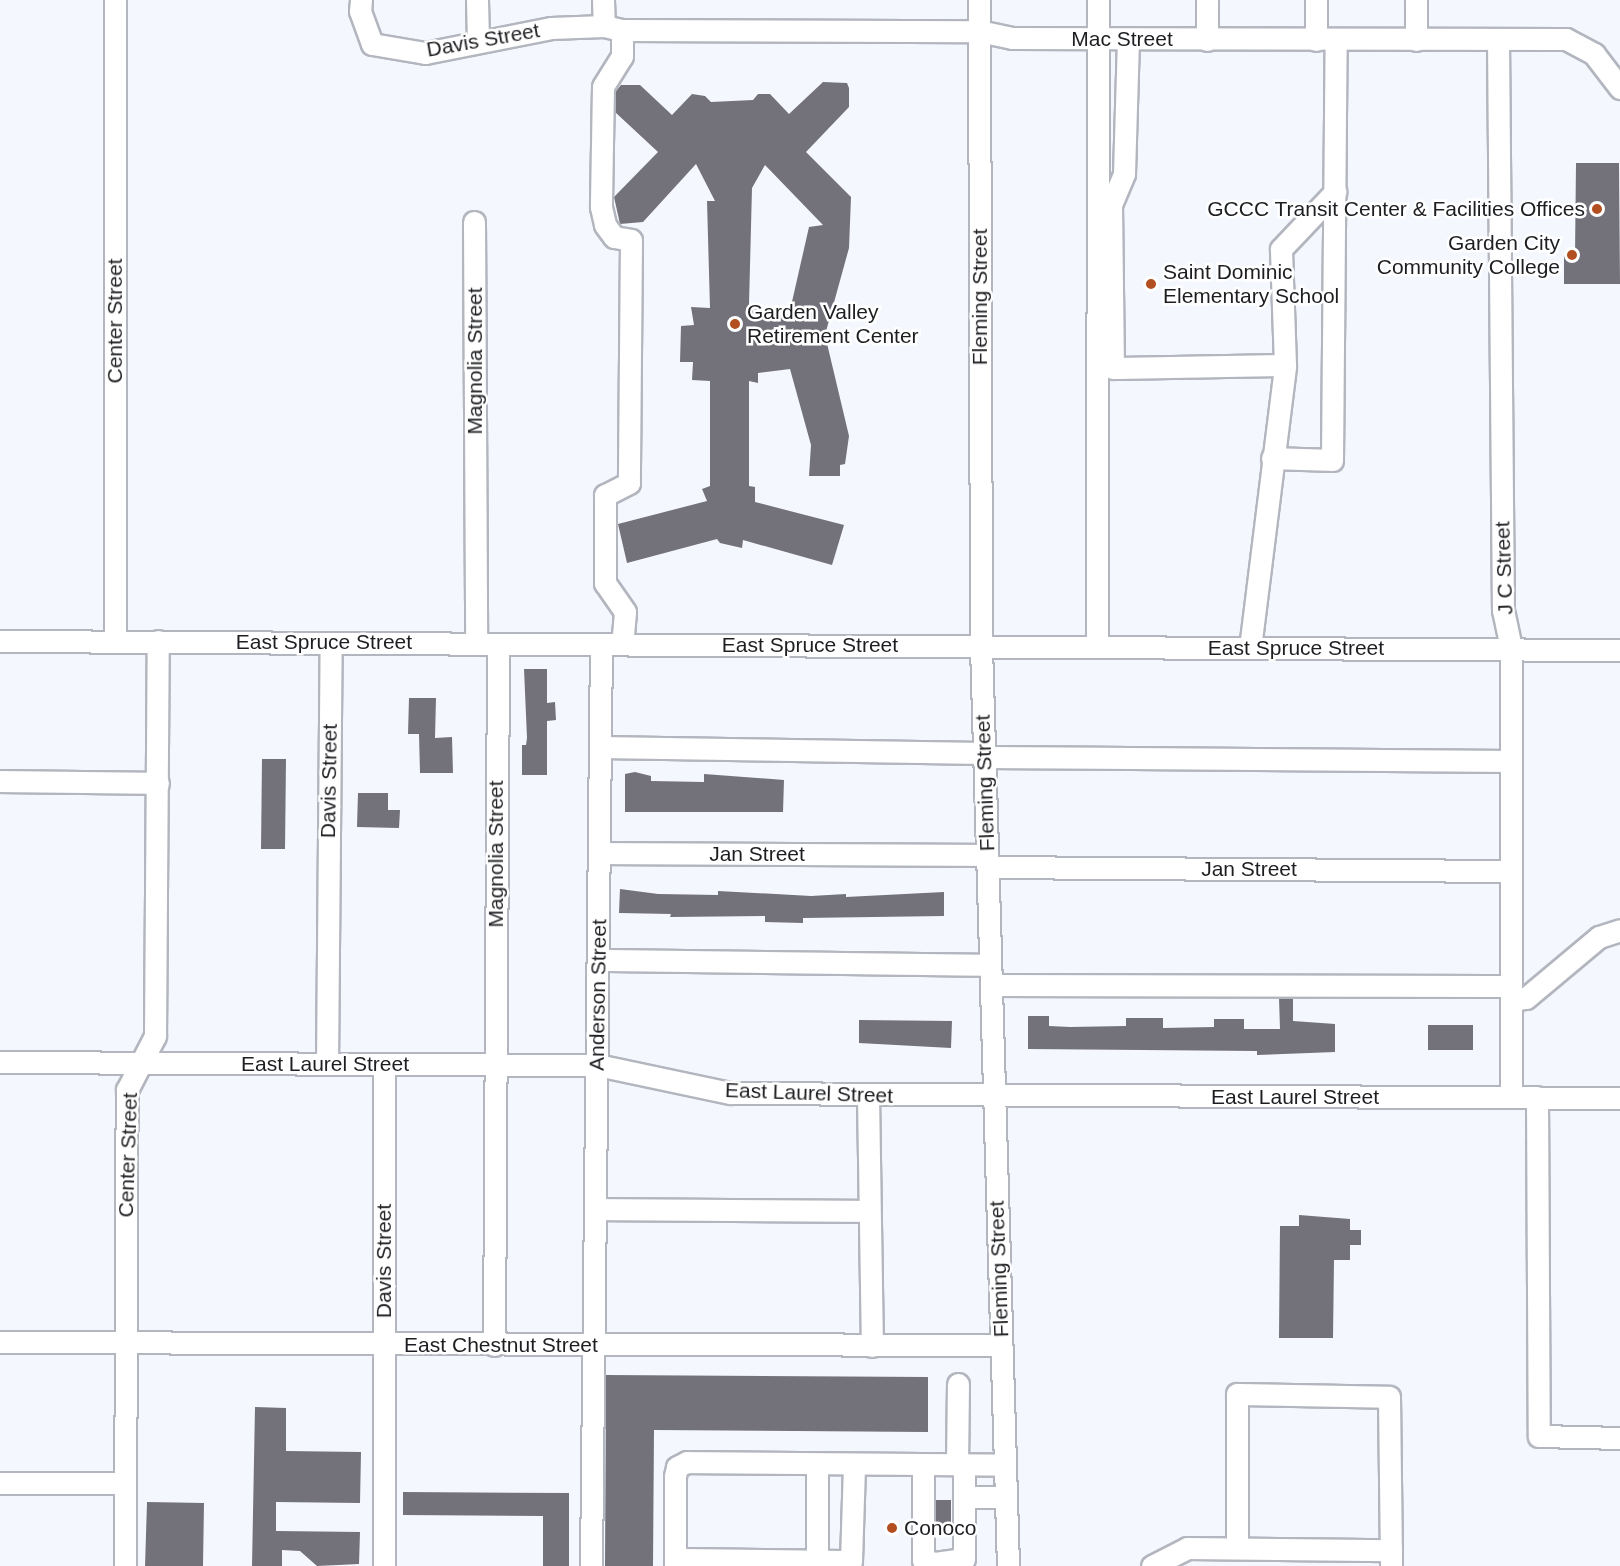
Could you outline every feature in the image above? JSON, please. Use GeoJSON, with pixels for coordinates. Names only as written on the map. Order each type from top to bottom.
{"type":"FeatureCollection","features":[{"type":"Feature","properties":{"kind":"street","name":"Center Street"},"geometry":{"type":"LineString","coordinates":[[114,0],[115,641]]}},
{"type":"Feature","properties":{"kind":"street","name":"Davis Street"},"geometry":{"type":"LineString","coordinates":[[361,0],[360,12],[372,44],[425,53],[551,28],[613,28]]}},
{"type":"Feature","properties":{"kind":"street"},"geometry":{"type":"LineString","coordinates":[[477,0],[478,42]]}},
{"type":"Feature","properties":{"kind":"street"},"geometry":{"type":"LineString","coordinates":[[603,0],[622,56],[603,87],[601,207],[605,225],[614,237],[631,240],[629,483],[605,495],[605,583],[625,612],[622,644]]}},
{"type":"Feature","properties":{"kind":"street","name":"Fleming Street"},"geometry":{"type":"LineString","coordinates":[[979,0],[981,646],[1008,1566]]}},
{"type":"Feature","properties":{"kind":"street"},"geometry":{"type":"LineString","coordinates":[[1097,646],[1098,0]]}},
{"type":"Feature","properties":{"kind":"street"},"geometry":{"type":"LineString","coordinates":[[1207,0],[1207,40]]}},
{"type":"Feature","properties":{"kind":"street"},"geometry":{"type":"LineString","coordinates":[[1272,458],[1332,460],[1335,192],[1326,40],[1316,0]]}},
{"type":"Feature","properties":{"kind":"street"},"geometry":{"type":"LineString","coordinates":[[1416,0],[1416,40]]}},
{"type":"Feature","properties":{"kind":"street","name":"Mac Street"},"geometry":{"type":"LineString","coordinates":[[613,28],[979,31],[1012,38],[1098,39],[1566,39],[1594,54],[1620,88]]}},
{"type":"Feature","properties":{"kind":"street"},"geometry":{"type":"LineString","coordinates":[[1128,39],[1124,174],[1111,205],[1113,368],[1285,365]]}},
{"type":"Feature","properties":{"kind":"street","name":"J C Street"},"geometry":{"type":"LineString","coordinates":[[1498,40],[1503,610],[1511,649],[1511,1097]]}},
{"type":"Feature","properties":{"kind":"street"},"geometry":{"type":"LineString","coordinates":[[1250,648],[1285,365],[1281,249],[1335,192]]}},
{"type":"Feature","properties":{"kind":"street","name":"Magnolia Street"},"geometry":{"type":"LineString","coordinates":[[474,222],[476,643]]}},
{"type":"Feature","properties":{"kind":"street","name":"East Spruce Street"},"geometry":{"type":"LineString","coordinates":[[0,641],[1620,650]]}},
{"type":"Feature","properties":{"kind":"street","name":"Center Street"},"geometry":{"type":"LineString","coordinates":[[125,1566],[127,1090],[155,1036],[158,641]]}},
{"type":"Feature","properties":{"kind":"street","name":"Davis Street"},"geometry":{"type":"LineString","coordinates":[[327,1064],[331,642]]}},
{"type":"Feature","properties":{"kind":"street","name":"Magnolia Street"},"geometry":{"type":"LineString","coordinates":[[494,1345],[498,644]]}},
{"type":"Feature","properties":{"kind":"street","name":"Anderson Street"},"geometry":{"type":"LineString","coordinates":[[591,1566],[600,853],[600,644]]}},
{"type":"Feature","properties":{"kind":"street"},"geometry":{"type":"LineString","coordinates":[[600,747],[984,755],[1511,761]]}},
{"type":"Feature","properties":{"kind":"street"},"geometry":{"type":"LineString","coordinates":[[0,781],[158,783]]}},
{"type":"Feature","properties":{"kind":"street","name":"Jan Street"},"geometry":{"type":"LineString","coordinates":[[600,853],[1511,871]]}},
{"type":"Feature","properties":{"kind":"street"},"geometry":{"type":"LineString","coordinates":[[598,960],[1511,993],[1526,998],[1599,937],[1620,930]]}},
{"type":"Feature","properties":{"kind":"street","name":"East Laurel Street"},"geometry":{"type":"LineString","coordinates":[[0,1062],[597,1065],[730,1094],[1620,1098]]}},
{"type":"Feature","properties":{"kind":"street","name":"Davis Street"},"geometry":{"type":"LineString","coordinates":[[384,1064],[384,1566]]}},
{"type":"Feature","properties":{"kind":"street"},"geometry":{"type":"LineString","coordinates":[[868,1095],[872,1346]]}},
{"type":"Feature","properties":{"kind":"street"},"geometry":{"type":"LineString","coordinates":[[1537,1097],[1539,1436],[1620,1438]]}},
{"type":"Feature","properties":{"kind":"street"},"geometry":{"type":"LineString","coordinates":[[595,1209],[869,1211]]}},
{"type":"Feature","properties":{"kind":"street","name":"East Chestnut Street"},"geometry":{"type":"LineString","coordinates":[[0,1342],[594,1346],[1001,1345]]}},
{"type":"Feature","properties":{"kind":"street"},"geometry":{"type":"LineString","coordinates":[[923,1465],[923,1560],[935,1564],[964,1559],[964,1497],[958,1384]]}},
{"type":"Feature","properties":{"kind":"street"},"geometry":{"type":"LineString","coordinates":[[1152,1566],[1187,1548],[1237,1548],[1391,1558],[1389,1397],[1237,1394],[1237,1548]]}},
{"type":"Feature","properties":{"kind":"street"},"geometry":{"type":"LineString","coordinates":[[854,1464],[853,1559],[817,1563],[675,1563],[678,1467],[687,1462],[1005,1465]]}},
{"type":"Feature","properties":{"kind":"street"},"geometry":{"type":"LineString","coordinates":[[817,1464],[817,1563]]}},
{"type":"Feature","properties":{"kind":"street"},"geometry":{"type":"LineString","coordinates":[[0,1483],[125,1483]]}},
{"type":"Feature","properties":{"kind":"street"},"geometry":{"type":"LineString","coordinates":[[964,1497],[1006,1497]]}},
{"type":"Feature","properties":{"kind":"building","name":"Garden Valley Retirement Center"},"geometry":{"type":"Polygon","coordinates":[[[823,82],[847,83],[849,107],[806,152],[851,197],[849,248],[825,335],[849,436],[845,464],[840,465],[840,476],[809,476],[811,445],[790,369],[758,373],[758,383],[749,381],[749,486],[755,487],[755,502],[844,525],[832,565],[743,540],[742,548],[720,543],[717,539],[627,563],[618,524],[707,501],[702,489],[710,486],[710,381],[692,380],[693,362],[680,362],[681,326],[694,325],[691,307],[710,308],[707,201],[715,201],[696,164],[643,222],[620,224],[614,197],[658,152],[615,112],[616,91],[621,85],[640,85],[672,115],[692,94],[705,96],[711,102],[753,100],[758,94],[770,94],[789,114],[823,82]],[[765,165],[752,188],[749,305],[758,306],[758,313],[789,315],[809,227],[823,225],[765,165]]]}},
{"type":"Feature","properties":{"kind":"building","name":"GCCC Transit Center & Facilities Offices"},"geometry":{"type":"Polygon","coordinates":[[[1576,163],[1619,163],[1620,284],[1564,284],[1564,255],[1575,255],[1576,163]]]}},
{"type":"Feature","properties":{"kind":"building"},"geometry":{"type":"Polygon","coordinates":[[[524,669],[547,669],[547,703],[555,702],[556,720],[547,721],[547,775],[522,775],[522,745],[526,745],[527,738],[524,669]]]}},
{"type":"Feature","properties":{"kind":"building"},"geometry":{"type":"Polygon","coordinates":[[[409,698],[436,698],[435,738],[452,737],[453,773],[420,773],[419,734],[408,734],[409,698]]]}},
{"type":"Feature","properties":{"kind":"building"},"geometry":{"type":"Polygon","coordinates":[[[262,759],[286,759],[285,849],[261,849],[262,759]]]}},
{"type":"Feature","properties":{"kind":"building"},"geometry":{"type":"Polygon","coordinates":[[[635,772],[651,776],[651,781],[704,782],[704,774],[784,780],[783,812],[625,812],[625,774],[635,772]]]}},
{"type":"Feature","properties":{"kind":"building"},"geometry":{"type":"Polygon","coordinates":[[[358,793],[388,793],[388,810],[400,810],[399,828],[357,827],[358,793]]]}},
{"type":"Feature","properties":{"kind":"building"},"geometry":{"type":"Polygon","coordinates":[[[620,889],[658,894],[718,895],[718,891],[811,896],[846,894],[846,897],[944,892],[944,916],[803,918],[803,923],[765,922],[765,916],[670,917],[671,914],[619,913],[620,889]]]}},
{"type":"Feature","properties":{"kind":"building"},"geometry":{"type":"Polygon","coordinates":[[[1279,998],[1293,998],[1293,1021],[1335,1024],[1335,1052],[1257,1055],[1257,1051],[1028,1049],[1028,1016],[1049,1016],[1049,1026],[1126,1026],[1126,1018],[1163,1018],[1163,1028],[1214,1027],[1214,1019],[1244,1019],[1244,1029],[1280,1029],[1279,998]]]}},
{"type":"Feature","properties":{"kind":"building"},"geometry":{"type":"Polygon","coordinates":[[[859,1020],[952,1021],[951,1048],[859,1043],[859,1020]]]}},
{"type":"Feature","properties":{"kind":"building"},"geometry":{"type":"Polygon","coordinates":[[[1428,1025],[1473,1025],[1473,1050],[1428,1050],[1428,1025]]]}},
{"type":"Feature","properties":{"kind":"building"},"geometry":{"type":"Polygon","coordinates":[[[1299,1215],[1350,1219],[1350,1230],[1361,1230],[1361,1245],[1350,1245],[1350,1260],[1334,1260],[1333,1338],[1279,1338],[1280,1226],[1299,1226],[1299,1215]]]}},
{"type":"Feature","properties":{"kind":"building"},"geometry":{"type":"Polygon","coordinates":[[[606,1375],[928,1377],[928,1432],[654,1430],[653,1566],[605,1566],[606,1375]]]}},
{"type":"Feature","properties":{"kind":"building"},"geometry":{"type":"Polygon","coordinates":[[[255,1407],[286,1408],[286,1451],[361,1452],[360,1503],[276,1502],[276,1531],[360,1532],[359,1564],[317,1566],[300,1551],[282,1550],[282,1566],[252,1566],[255,1407]]]}},
{"type":"Feature","properties":{"kind":"building"},"geometry":{"type":"Polygon","coordinates":[[[403,1492],[569,1493],[569,1566],[543,1566],[543,1516],[403,1515],[403,1492]]]}},
{"type":"Feature","properties":{"kind":"building"},"geometry":{"type":"Polygon","coordinates":[[[936,1500],[951,1500],[951,1524],[936,1525],[936,1500]]]}},
{"type":"Feature","properties":{"kind":"building"},"geometry":{"type":"Polygon","coordinates":[[[147,1502],[204,1503],[203,1566],[145,1566],[147,1502]]]}},
{"type":"Feature","properties":{"kind":"place","name":"GCCC Transit Center & Facilities Offices"},"geometry":{"type":"Point","coordinates":[1597,209]}},
{"type":"Feature","properties":{"kind":"place","name":"Garden City Community College"},"geometry":{"type":"Point","coordinates":[1572,255]}},
{"type":"Feature","properties":{"kind":"place","name":"Saint Dominic Elementary School"},"geometry":{"type":"Point","coordinates":[1151,284]}},
{"type":"Feature","properties":{"kind":"place","name":"Garden Valley Retirement Center"},"geometry":{"type":"Point","coordinates":[735,324]}},
{"type":"Feature","properties":{"kind":"place","name":"Conoco"},"geometry":{"type":"Point","coordinates":[892,1528]}}]}
